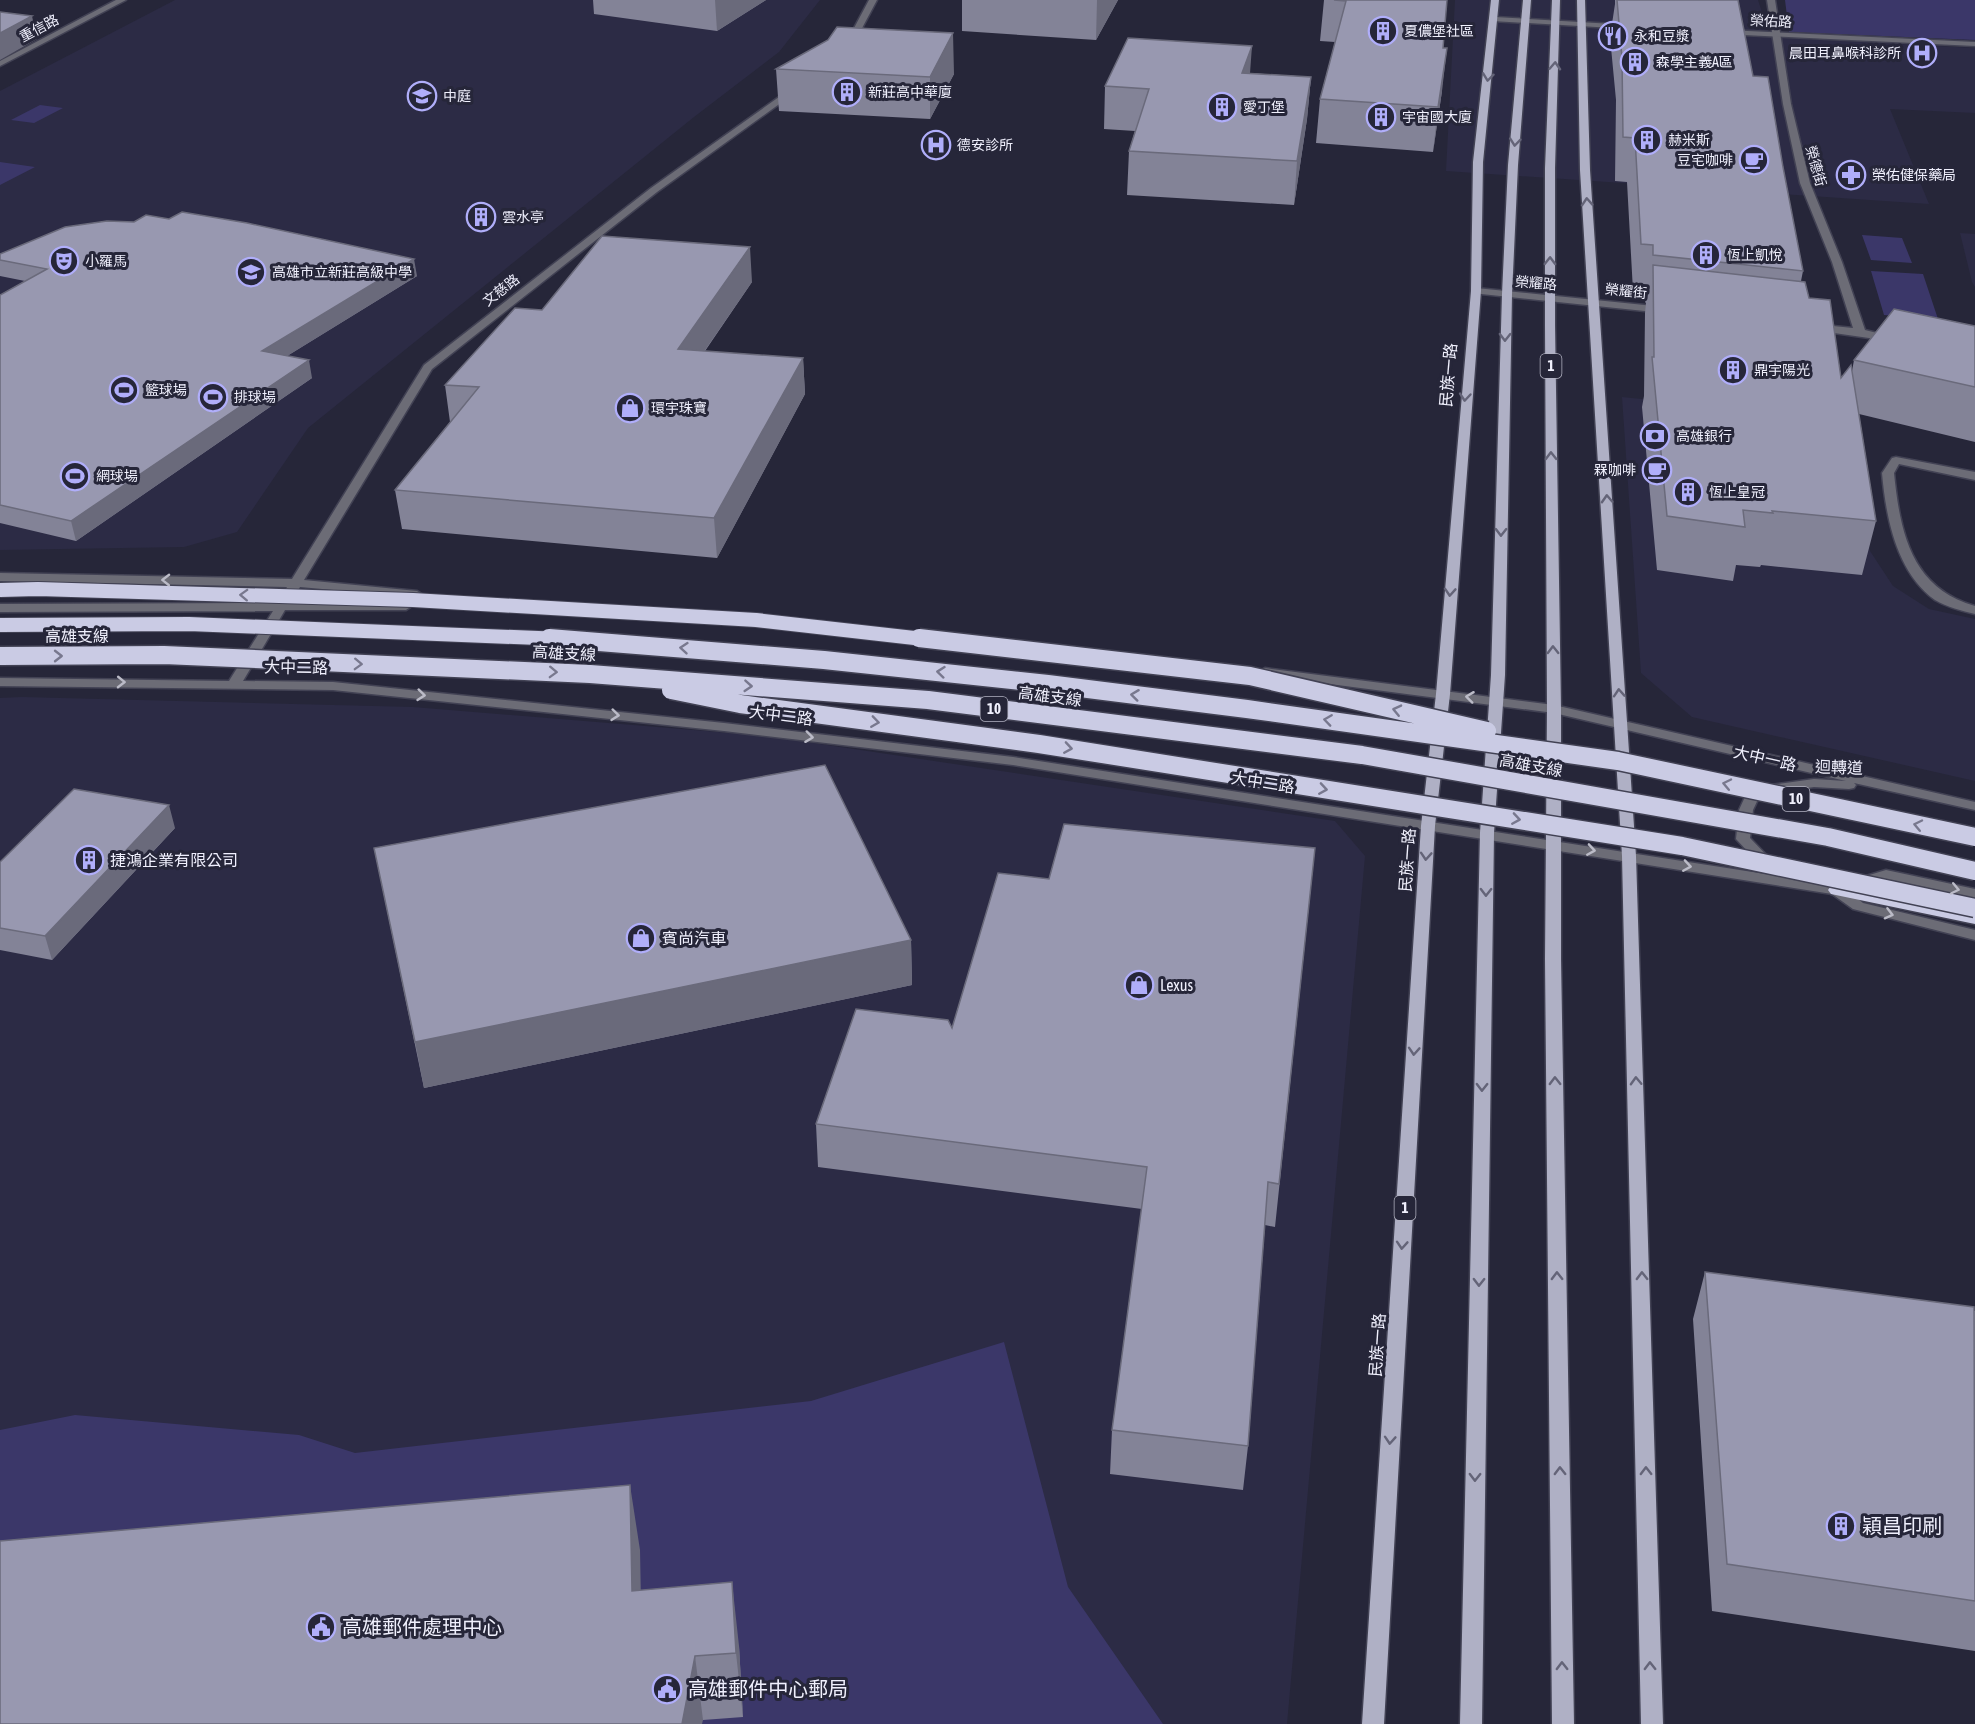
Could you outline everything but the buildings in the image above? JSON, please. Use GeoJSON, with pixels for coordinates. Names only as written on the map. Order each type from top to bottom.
{"type":"FeatureCollection","features":[{"type":"Feature","properties":{"kind":"highway"},"geometry":{"type":"LineString","coordinates":[[0,590],[38,589],[413,600],[756,620],[1250,676],[1618,761]]}},
{"type":"Feature","properties":{"kind":"highway","name":"高雄支線"},"geometry":{"type":"LineString","coordinates":[[0,625],[189,624],[575,640],[824,660],[1223,706],[1618,761],[1975,837]]}},
{"type":"Feature","properties":{"kind":"highway","name":"高雄支線"},"geometry":{"type":"LineString","coordinates":[[0,656],[164,655],[590,674],[928,700],[1362,755],[1828,837],[1975,872]]}},
{"type":"Feature","properties":{"kind":"highway"},"geometry":{"type":"LineString","coordinates":[[590,674],[740,704],[1039,744],[1682,846],[1975,908]]}},
{"type":"Feature","properties":{"kind":"highway"},"geometry":{"type":"LineString","coordinates":[[1837,890],[1975,918]]}},
{"type":"Feature","properties":{"kind":"main road","name":"民族一路"},"geometry":{"type":"LineString","coordinates":[[1373,1724],[1428,826],[1443,694],[1476,291],[1478,162],[1495,19],[1495,0]]}},
{"type":"Feature","properties":{"kind":"main road"},"geometry":{"type":"LineString","coordinates":[[1471,1724],[1486,833],[1497,701],[1507,294],[1513,165],[1527,0]]}},
{"type":"Feature","properties":{"kind":"main road","name":"1"},"geometry":{"type":"LineString","coordinates":[[1556,0],[1557,23],[1550,168],[1554,709],[1552,844],[1563,1724]]}},
{"type":"Feature","properties":{"kind":"main road"},"geometry":{"type":"LineString","coordinates":[[1581,0],[1585,170],[1629,856],[1652,1724]]}},
{"type":"Feature","properties":{"kind":"street","name":"重信路"},"geometry":{"type":"LineString","coordinates":[[0,64],[122,0]]}},
{"type":"Feature","properties":{"kind":"street"},"geometry":{"type":"LineString","coordinates":[[842,54],[873,0]]}},
{"type":"Feature","properties":{"kind":"street","name":"榮德街"},"geometry":{"type":"LineString","coordinates":[[1771,0],[1787,104],[1805,183],[1837,262],[1860,332]]}},
{"type":"Feature","properties":{"kind":"street"},"geometry":{"type":"LineString","coordinates":[[1495,19],[1639,27]]}},
{"type":"Feature","properties":{"kind":"street","name":"榮佑路"},"geometry":{"type":"LineString","coordinates":[[1719,32],[1975,44]]}},
{"type":"Feature","properties":{"kind":"street","name":"文慈路"},"geometry":{"type":"LineString","coordinates":[[234,684],[428,367],[654,190],[806,80]]}},
{"type":"Feature","properties":{"kind":"street","name":"榮耀路"},"geometry":{"type":"LineString","coordinates":[[1476,291],[1594,302]]}},
{"type":"Feature","properties":{"kind":"street","name":"榮耀街"},"geometry":{"type":"LineString","coordinates":[[1594,302],[1672,311]]}},
{"type":"Feature","properties":{"kind":"street"},"geometry":{"type":"LineString","coordinates":[[1801,325],[1860,332],[1906,343]]}},
{"type":"Feature","properties":{"kind":"street"},"geometry":{"type":"LineString","coordinates":[[1971,609],[1941,598],[1926,585],[1911,560],[1896,526],[1888,473],[1896,460],[1975,476]]}},
{"type":"Feature","properties":{"kind":"street"},"geometry":{"type":"LineString","coordinates":[[0,577],[295,583],[517,604],[726,617],[1030,644],[1554,709]]}},
{"type":"Feature","properties":{"kind":"street"},"geometry":{"type":"LineString","coordinates":[[0,608],[280,608],[517,604]]}},
{"type":"Feature","properties":{"kind":"street","name":"大中二路"},"geometry":{"type":"LineString","coordinates":[[0,682],[333,686],[724,727],[1013,761],[1552,844]]}},
{"type":"Feature","properties":{"kind":"street","name":"大中一路"},"geometry":{"type":"LineString","coordinates":[[1554,709],[1975,806]]}},
{"type":"Feature","properties":{"kind":"street","name":"迴轉道"},"geometry":{"type":"LineString","coordinates":[[1785,882],[1743,839],[1746,810],[1754,791],[1814,783],[1888,787]]}},
{"type":"Feature","properties":{"kind":"street"},"geometry":{"type":"LineString","coordinates":[[1552,844],[1837,890],[1886,875],[1975,894]]}},
{"type":"Feature","properties":{"kind":"street"},"geometry":{"type":"LineString","coordinates":[[1837,890],[1858,906],[1975,935]]}},
{"type":"Feature","properties":{"kind":"shaded area","name":"高雄市立新莊高級中學"},"geometry":{"type":"Polygon","coordinates":[[[175,0],[820,0],[779,52],[694,117],[308,428],[237,532],[184,547],[0,550],[0,91],[175,0]]]}},
{"type":"Feature","properties":{"kind":"shaded area"},"geometry":{"type":"Polygon","coordinates":[[[1455,0],[1758,0],[1770,37],[1975,48],[1975,113],[1890,109],[1929,204],[1446,171],[1455,0]]]}},
{"type":"Feature","properties":{"kind":"shaded area"},"geometry":{"type":"Polygon","coordinates":[[[1785,0],[1975,0],[1975,40],[1789,32],[1785,0]]]}},
{"type":"Feature","properties":{"kind":"shaded area"},"geometry":{"type":"Polygon","coordinates":[[[40,105],[63,108],[34,123],[11,120],[40,105]]]}},
{"type":"Feature","properties":{"kind":"shaded area"},"geometry":{"type":"Polygon","coordinates":[[[0,162],[35,167],[0,185],[0,162]]]}},
{"type":"Feature","properties":{"kind":"shaded area"},"geometry":{"type":"Polygon","coordinates":[[[1960,233],[1975,234],[1975,287],[1972,282],[1960,233]]]}},
{"type":"Feature","properties":{"kind":"shaded area"},"geometry":{"type":"Polygon","coordinates":[[[1862,235],[1902,238],[1912,263],[1871,260],[1862,235]]]}},
{"type":"Feature","properties":{"kind":"shaded area"},"geometry":{"type":"Polygon","coordinates":[[[1871,271],[1923,274],[1938,319],[1884,315],[1871,271]]]}},
{"type":"Feature","properties":{"kind":"shaded area"},"geometry":{"type":"Polygon","coordinates":[[[1622,397],[1835,419],[1853,443],[1870,551],[1893,586],[1929,609],[1975,619],[1975,781],[1692,717],[1641,673],[1622,397]]]}},
{"type":"Feature","properties":{"kind":"shaded area"},"geometry":{"type":"Polygon","coordinates":[[[0,698],[413,707],[767,736],[1335,821],[1365,856],[1287,1724],[0,1724],[0,698]]]}},
{"type":"Feature","properties":{"kind":"shaded area"},"geometry":{"type":"Polygon","coordinates":[[[1004,1342],[1068,1587],[1163,1724],[0,1724],[0,1430],[75,1415],[299,1435],[355,1453],[811,1401],[1004,1342]]]}},
{"type":"Feature","properties":{"kind":"place","name":"夏儂堡社區"},"geometry":{"type":"Point","coordinates":[1383,31]}},
{"type":"Feature","properties":{"kind":"place","name":"永和豆漿"},"geometry":{"type":"Point","coordinates":[1613,36]}},
{"type":"Feature","properties":{"kind":"place","name":"晨田耳鼻喉科診所"},"geometry":{"type":"Point","coordinates":[1922,53]}},
{"type":"Feature","properties":{"kind":"place","name":"森學主義A區"},"geometry":{"type":"Point","coordinates":[1635,62]}},
{"type":"Feature","properties":{"kind":"place","name":"新莊高中華廈"},"geometry":{"type":"Point","coordinates":[847,92]}},
{"type":"Feature","properties":{"kind":"place","name":"中庭"},"geometry":{"type":"Point","coordinates":[422,96]}},
{"type":"Feature","properties":{"kind":"place","name":"愛丁堡"},"geometry":{"type":"Point","coordinates":[1222,107]}},
{"type":"Feature","properties":{"kind":"place","name":"宇宙國大廈"},"geometry":{"type":"Point","coordinates":[1381,117]}},
{"type":"Feature","properties":{"kind":"place","name":"赫米斯"},"geometry":{"type":"Point","coordinates":[1647,140]}},
{"type":"Feature","properties":{"kind":"place","name":"德安診所"},"geometry":{"type":"Point","coordinates":[936,145]}},
{"type":"Feature","properties":{"kind":"place","name":"豆宅咖啡"},"geometry":{"type":"Point","coordinates":[1754,160]}},
{"type":"Feature","properties":{"kind":"place","name":"榮佑健保藥局"},"geometry":{"type":"Point","coordinates":[1851,175]}},
{"type":"Feature","properties":{"kind":"place","name":"雲水亭"},"geometry":{"type":"Point","coordinates":[481,217]}},
{"type":"Feature","properties":{"kind":"place","name":"恆上凱悅"},"geometry":{"type":"Point","coordinates":[1706,255]}},
{"type":"Feature","properties":{"kind":"place","name":"小羅馬"},"geometry":{"type":"Point","coordinates":[64,261]}},
{"type":"Feature","properties":{"kind":"place","name":"高雄市立新莊高級中學"},"geometry":{"type":"Point","coordinates":[251,272]}},
{"type":"Feature","properties":{"kind":"place","name":"鼎宇陽光"},"geometry":{"type":"Point","coordinates":[1733,370]}},
{"type":"Feature","properties":{"kind":"place","name":"籃球場"},"geometry":{"type":"Point","coordinates":[124,390]}},
{"type":"Feature","properties":{"kind":"place","name":"排球場"},"geometry":{"type":"Point","coordinates":[213,397]}},
{"type":"Feature","properties":{"kind":"place","name":"環宇珠寶"},"geometry":{"type":"Point","coordinates":[630,408]}},
{"type":"Feature","properties":{"kind":"place","name":"高雄銀行"},"geometry":{"type":"Point","coordinates":[1655,436]}},
{"type":"Feature","properties":{"kind":"place","name":"槑咖啡"},"geometry":{"type":"Point","coordinates":[1657,470]}},
{"type":"Feature","properties":{"kind":"place","name":"網球場"},"geometry":{"type":"Point","coordinates":[75,476]}},
{"type":"Feature","properties":{"kind":"place","name":"恆上皇冠"},"geometry":{"type":"Point","coordinates":[1688,492]}},
{"type":"Feature","properties":{"kind":"place","name":"捷鴻企業有限公司"},"geometry":{"type":"Point","coordinates":[89,860]}},
{"type":"Feature","properties":{"kind":"place","name":"賓尚汽車"},"geometry":{"type":"Point","coordinates":[641,938]}},
{"type":"Feature","properties":{"kind":"place","name":"Lexus"},"geometry":{"type":"Point","coordinates":[1139,985]}},
{"type":"Feature","properties":{"kind":"place","name":"穎昌印刷"},"geometry":{"type":"Point","coordinates":[1841,1526]}},
{"type":"Feature","properties":{"kind":"place","name":"高雄郵件處理中心"},"geometry":{"type":"Point","coordinates":[321,1627]}},
{"type":"Feature","properties":{"kind":"place","name":"高雄郵件中心郵局"},"geometry":{"type":"Point","coordinates":[667,1689]}}]}
